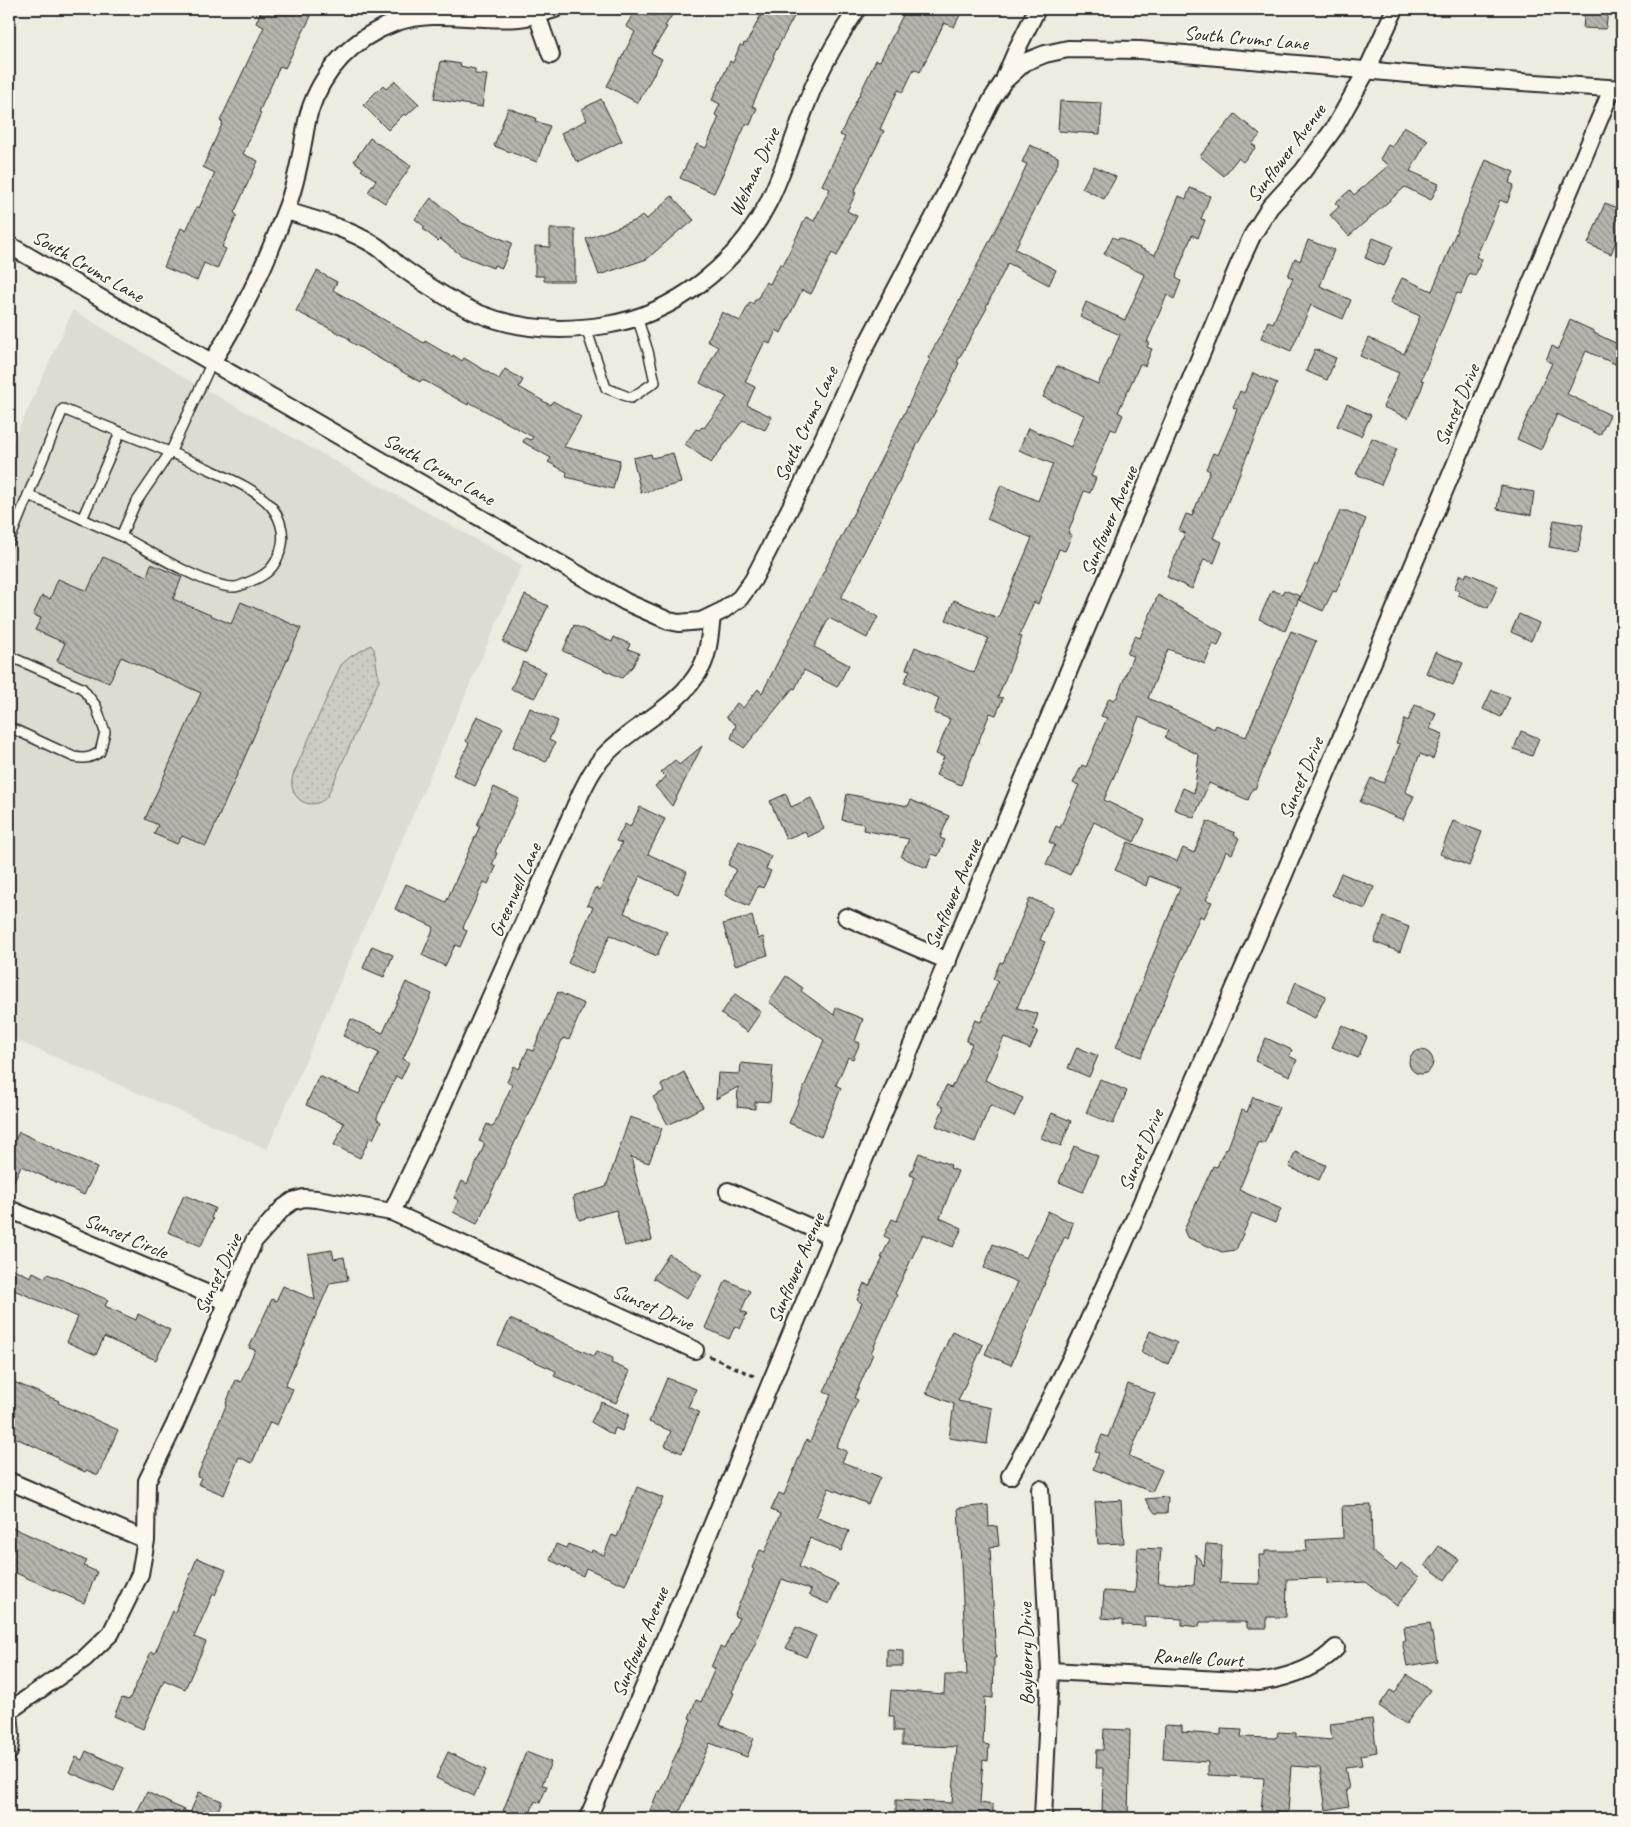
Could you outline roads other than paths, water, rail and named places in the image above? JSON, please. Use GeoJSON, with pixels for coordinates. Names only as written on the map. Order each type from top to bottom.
{"type":"FeatureCollection","features":[{"type":"Feature","properties":{"kind":"street"},"geometry":{"type":"LineString","coordinates":[[212,362],[233,329],[262,269],[286,211],[297,175],[309,114],[319,88],[333,66],[353,46],[394,15],[518,18],[537,15],[555,9]]}},
{"type":"Feature","properties":{"kind":"street","name":"Welman Drive"},"geometry":{"type":"LineString","coordinates":[[286,211],[357,235],[378,247],[396,263],[447,298],[481,314],[513,324],[546,329],[586,328],[616,324],[637,317],[674,301],[706,280],[731,256],[750,233],[768,202],[816,83],[839,36],[857,9]]}},
{"type":"Feature","properties":{"kind":"street"},"geometry":{"type":"LineString","coordinates":[[1003,82],[1037,9]]}},
{"type":"Feature","properties":{"kind":"street","name":"Sunflower Avenue"},"geometry":{"type":"LineString","coordinates":[[588,1818],[683,1596],[770,1384],[1252,236],[1270,208],[1303,171],[1336,127],[1367,70],[1395,9]]}},
{"type":"Feature","properties":{"kind":"street"},"geometry":{"type":"LineString","coordinates":[[537,15],[551,55]]}},
{"type":"Feature","properties":{"kind":"street","name":"South Crums Lane"},"geometry":{"type":"LineString","coordinates":[[9,245],[626,602],[658,617],[679,623],[701,621],[722,611],[740,598],[752,580],[804,480],[859,359],[934,217],[992,98],[1003,82],[1025,62],[1045,54],[1068,49],[1140,50],[1617,89]]}},
{"type":"Feature","properties":{"kind":"street","name":"Sunset Drive"},"geometry":{"type":"LineString","coordinates":[[1010,1476],[1073,1354],[1133,1223],[1283,878],[1617,89]]}},
{"type":"Feature","properties":{"kind":"street","name":"Greenwell Lane"},"geometry":{"type":"LineString","coordinates":[[392,1212],[440,1111],[592,772],[605,755],[686,690],[702,668],[712,616]]}},
{"type":"Feature","properties":{"kind":"street"},"geometry":{"type":"LineString","coordinates":[[846,917],[948,961]]}},
{"type":"Feature","properties":{"kind":"street"},"geometry":{"type":"LineString","coordinates":[[728,1191],[832,1238]]}},
{"type":"Feature","properties":{"kind":"street","name":"Sunset Drive"},"geometry":{"type":"LineString","coordinates":[[9,1752],[11,1736],[9,1711],[84,1659],[111,1633],[140,1574],[146,1540],[147,1481],[175,1424],[254,1241],[282,1208],[293,1201],[304,1198],[317,1198],[392,1212],[695,1350]]}},
{"type":"Feature","properties":{"kind":"street","name":"Sunset Circle"},"geometry":{"type":"LineString","coordinates":[[9,1209],[228,1302]]}},
{"type":"Feature","properties":{"kind":"street"},"geometry":{"type":"LineString","coordinates":[[9,1481],[146,1540]]}},
{"type":"Feature","properties":{"kind":"street","name":"Bayberry Drive"},"geometry":{"type":"LineString","coordinates":[[1040,1489],[1050,1671],[1043,1818]]}},
{"type":"Feature","properties":{"kind":"street","name":"Ranelle Court"},"geometry":{"type":"LineString","coordinates":[[1050,1671],[1259,1682],[1298,1672],[1328,1657],[1336,1648]]}},
{"type":"Feature","properties":{"kind":"lane"},"geometry":{"type":"LineString","coordinates":[[586,328],[606,388],[631,398],[655,382],[648,351],[637,317]]}},
{"type":"Feature","properties":{"kind":"lane"},"geometry":{"type":"LineString","coordinates":[[121,536],[135,504],[171,451],[212,362]]}},
{"type":"Feature","properties":{"kind":"lane"},"geometry":{"type":"LineString","coordinates":[[9,542],[28,495],[63,409],[120,433],[171,451],[250,488],[267,502],[277,515],[283,532],[282,544],[278,560],[265,575],[236,587],[217,584],[121,536],[28,495]]}},
{"type":"Feature","properties":{"kind":"lane"},"geometry":{"type":"LineString","coordinates":[[82,519],[120,433]]}},
{"type":"Feature","properties":{"kind":"lane"},"geometry":{"type":"LineString","coordinates":[[9,656],[82,688],[96,706],[105,732],[100,752],[88,759],[83,759],[74,757],[9,727]]}}]}
